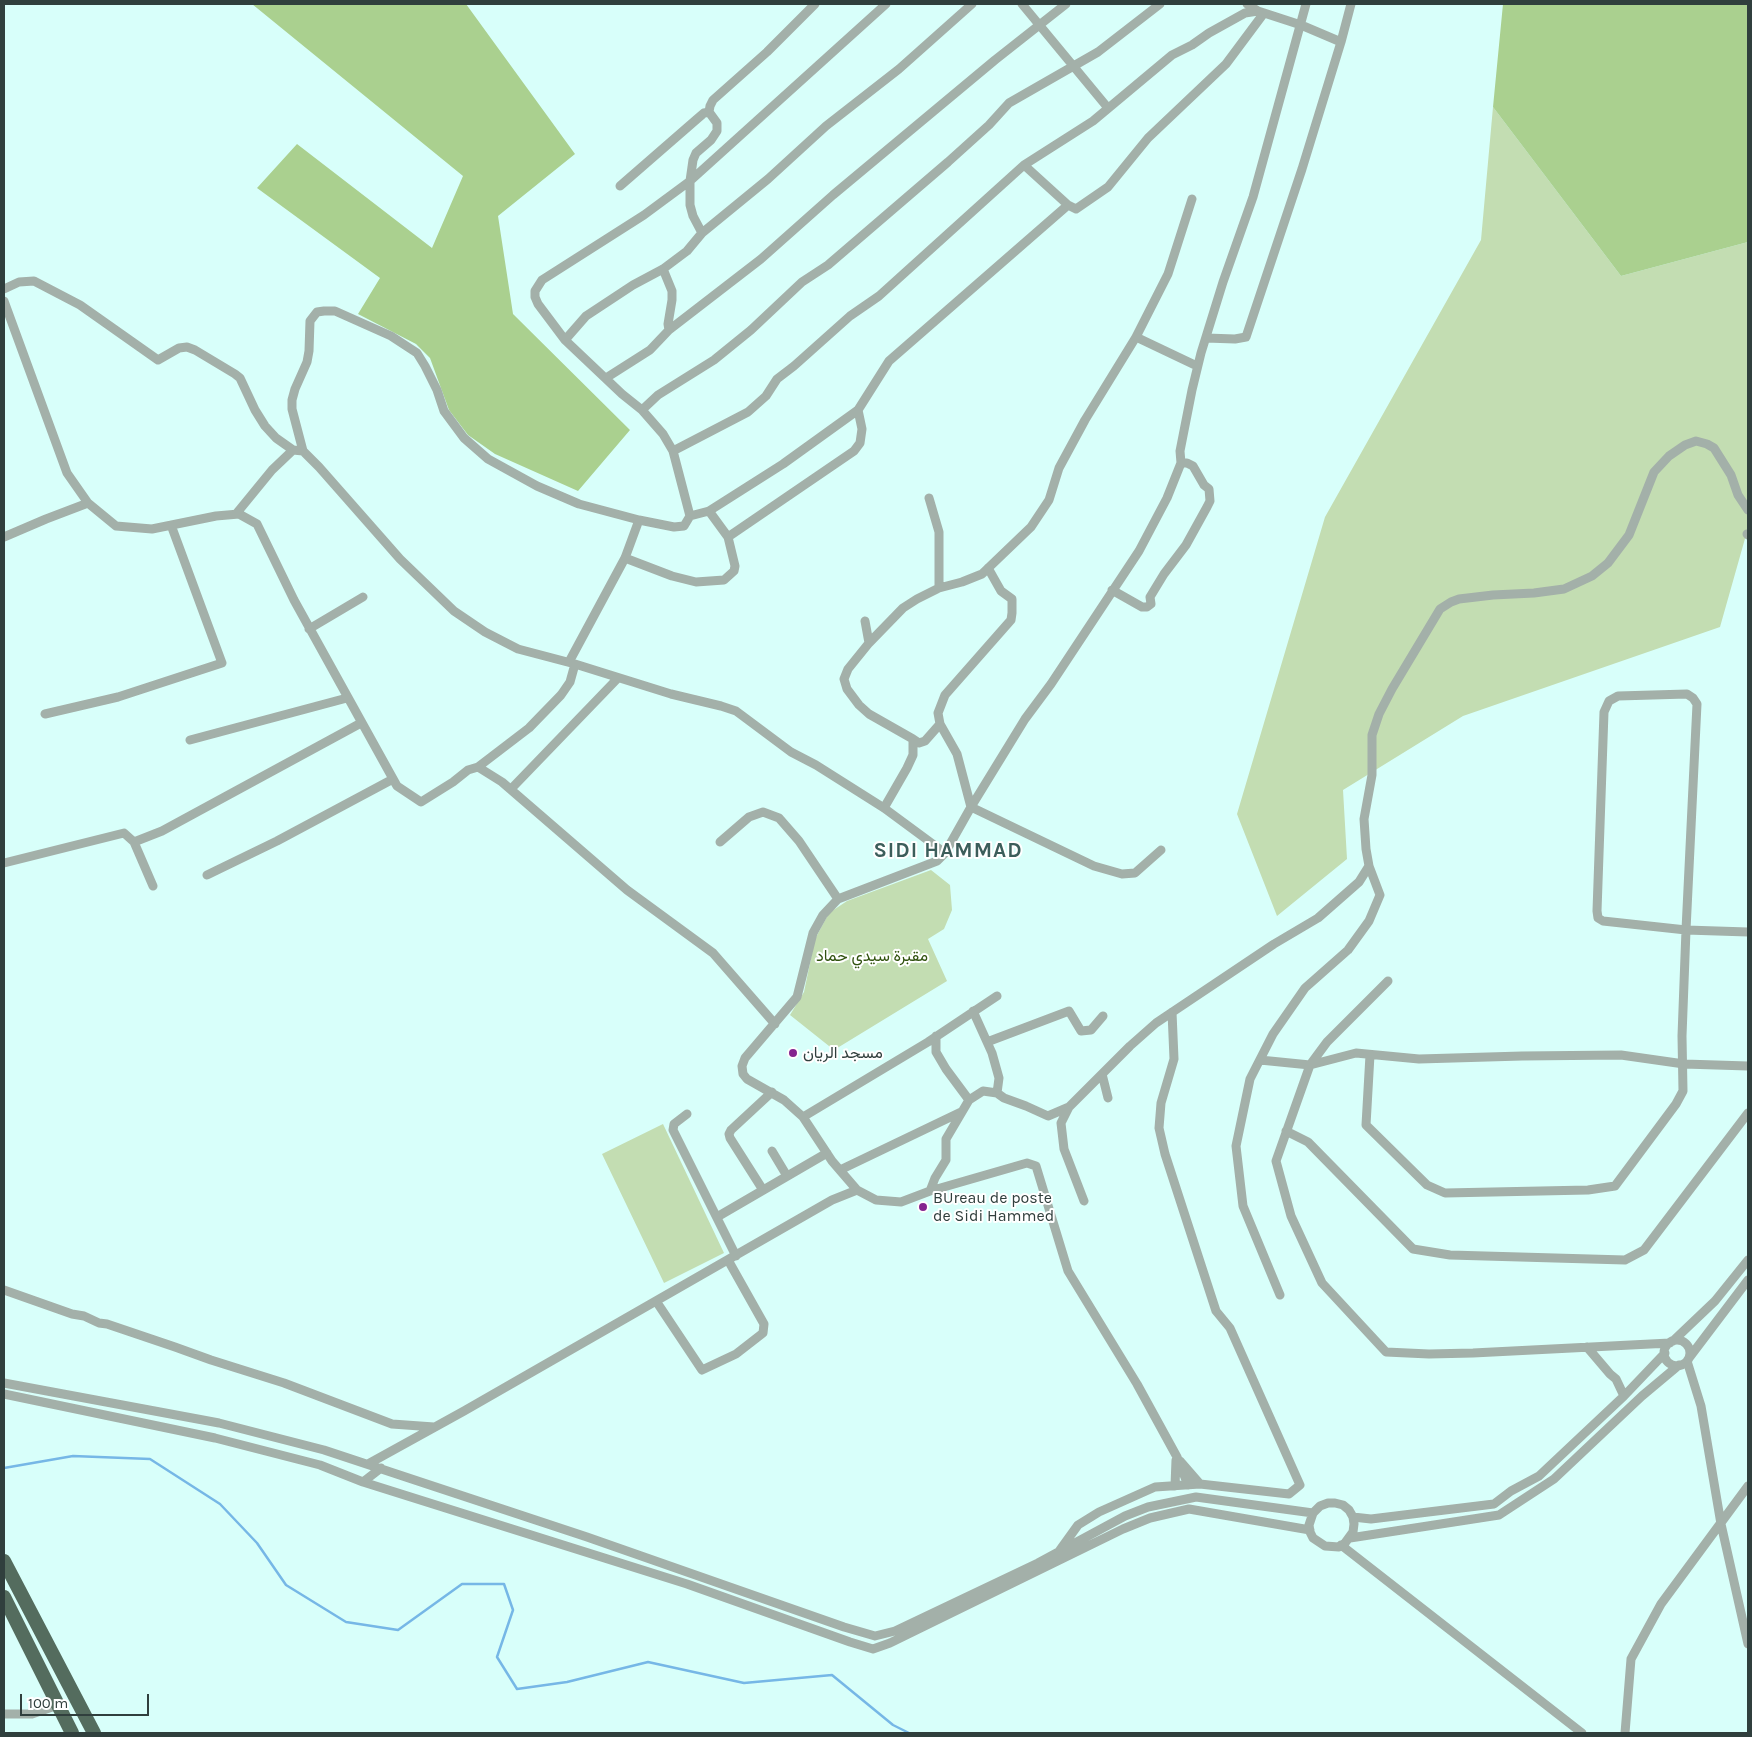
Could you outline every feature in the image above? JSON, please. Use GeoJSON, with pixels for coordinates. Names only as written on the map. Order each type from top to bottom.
{"type":"FeatureCollection","features":[{"type":"Feature","properties":{"kind":"highway"},"geometry":{"type":"LineString","coordinates":[[4,1561],[94,1733]]}},
{"type":"Feature","properties":{"kind":"highway"},"geometry":{"type":"LineString","coordinates":[[4,1597],[72,1733]]}},
{"type":"Feature","properties":{"kind":"street"},"geometry":{"type":"LineString","coordinates":[[702,233],[693,216],[690,205],[690,181],[696,153],[711,140],[717,131],[717,123],[709,112],[710,106],[713,100],[767,52],[815,4]]}},
{"type":"Feature","properties":{"kind":"street"},"geometry":{"type":"LineString","coordinates":[[690,516],[673,451],[663,434],[642,410],[565,340],[538,304],[535,297],[538,284],[644,215],[690,181],[886,4]]}},
{"type":"Feature","properties":{"kind":"street"},"geometry":{"type":"LineString","coordinates":[[565,340],[586,316],[633,285],[663,269],[687,250],[702,233],[768,179],[826,126],[899,69],[972,4]]}},
{"type":"Feature","properties":{"kind":"street"},"geometry":{"type":"LineString","coordinates":[[1022,4],[1108,108]]}},
{"type":"Feature","properties":{"kind":"street"},"geometry":{"type":"LineString","coordinates":[[606,378],[650,350],[670,330],[761,259],[833,195],[1039,24],[1066,4]]}},
{"type":"Feature","properties":{"kind":"street"},"geometry":{"type":"LineString","coordinates":[[642,410],[658,395],[714,360],[751,330],[802,282],[828,265],[948,162],[989,125],[1009,103],[1098,52],[1160,4]]}},
{"type":"Feature","properties":{"kind":"street"},"geometry":{"type":"LineString","coordinates":[[1188,1485],[1177,1457],[1137,1384],[1068,1271],[1036,1166],[1027,1163],[930,1191],[901,1202],[876,1200],[857,1190],[827,1153],[803,1117],[772,1092],[747,1080],[743,1074],[742,1066],[745,1058],[798,995],[813,934],[823,915],[838,899],[937,861],[945,853],[970,807],[1025,719],[1051,684],[1139,551],[1167,498],[1181,463],[1180,451],[1198,366],[1223,282],[1253,197],[1306,4]]}},
{"type":"Feature","properties":{"kind":"street"},"geometry":{"type":"LineString","coordinates":[[1206,338],[1246,337],[1302,169],[1351,4]]}},
{"type":"Feature","properties":{"kind":"street"},"geometry":{"type":"LineString","coordinates":[[673,451],[748,412],[766,396],[778,379],[850,316],[879,296],[1024,165],[1092,121],[1172,55],[1192,45],[1246,7],[1301,25],[1341,42]]}},
{"type":"Feature","properties":{"kind":"street"},"geometry":{"type":"LineString","coordinates":[[1024,165],[1068,205],[1076,209],[1108,188],[1148,138],[1226,64],[1261,12]]}},
{"type":"Feature","properties":{"kind":"street"},"geometry":{"type":"LineString","coordinates":[[620,186],[697,119],[709,112]]}},
{"type":"Feature","properties":{"kind":"street"},"geometry":{"type":"LineString","coordinates":[[940,724],[925,741],[919,743],[869,714],[859,705],[847,688],[844,679],[848,669],[869,643],[903,608],[939,588],[982,574],[1031,527],[1049,500],[1059,468],[1085,420],[1136,337],[1168,274],[1192,199]]}},
{"type":"Feature","properties":{"kind":"street"},"geometry":{"type":"LineString","coordinates":[[298,451],[292,400],[295,388],[307,362],[310,321],[317,312],[335,311],[391,336],[417,353],[426,366],[444,411],[464,438],[488,459],[537,486],[579,504],[639,520],[674,527],[684,526],[690,516],[709,511],[783,464],[858,410],[889,361],[1068,205]]}},
{"type":"Feature","properties":{"kind":"street"},"geometry":{"type":"LineString","coordinates":[[663,269],[672,291],[668,324],[670,330]]}},
{"type":"Feature","properties":{"kind":"street"},"geometry":{"type":"LineString","coordinates":[[4,289],[19,282],[34,281],[80,304],[158,360],[179,348],[187,347],[240,378],[255,410],[265,426],[276,438],[298,451],[319,467],[400,559],[454,611],[484,632],[518,649],[572,663],[670,694],[736,711],[791,752],[816,764],[884,808],[945,853]]}},
{"type":"Feature","properties":{"kind":"street"},"geometry":{"type":"LineString","coordinates":[[4,301],[67,473],[88,503],[116,526],[152,529],[216,516],[236,514],[257,524],[309,629],[393,780],[397,786],[421,802],[468,770],[478,767],[529,728],[561,695],[570,682],[572,663],[625,558],[639,520]]}},
{"type":"Feature","properties":{"kind":"street"},"geometry":{"type":"LineString","coordinates":[[1136,337],[1198,366]]}},
{"type":"Feature","properties":{"kind":"street"},"geometry":{"type":"LineString","coordinates":[[728,537],[854,451],[860,443],[862,429],[858,410]]}},
{"type":"Feature","properties":{"kind":"street"},"geometry":{"type":"LineString","coordinates":[[1280,1295],[1243,1206],[1236,1146],[1250,1079],[1273,1034],[1305,988],[1348,950],[1369,921],[1380,895],[1366,849],[1364,819],[1372,775],[1372,735],[1379,714],[1392,689],[1440,609],[1459,599],[1564,589],[1592,576],[1608,563],[1629,535],[1654,472],[1669,456],[1685,445],[1696,440],[1714,448],[1731,475],[1738,495],[1748,510]]}},
{"type":"Feature","properties":{"kind":"street"},"geometry":{"type":"LineString","coordinates":[[236,514],[272,470],[298,451]]}},
{"type":"Feature","properties":{"kind":"street"},"geometry":{"type":"LineString","coordinates":[[1112,590],[1142,607],[1147,607],[1151,604],[1150,597],[1164,574],[1186,545],[1207,507],[1210,500],[1209,489],[1204,485],[1193,466],[1181,463]]}},
{"type":"Feature","properties":{"kind":"street"},"geometry":{"type":"LineString","coordinates":[[929,498],[939,532],[939,588]]}},
{"type":"Feature","properties":{"kind":"street"},"geometry":{"type":"LineString","coordinates":[[4,537],[88,503]]}},
{"type":"Feature","properties":{"kind":"street"},"geometry":{"type":"LineString","coordinates":[[625,558],[672,576],[696,582],[724,580],[734,571],[735,566],[728,537],[709,511]]}},
{"type":"Feature","properties":{"kind":"street"},"geometry":{"type":"LineString","coordinates":[[45,714],[118,697],[222,663],[171,525]]}},
{"type":"Feature","properties":{"kind":"street"},"geometry":{"type":"LineString","coordinates":[[970,807],[957,754],[940,724],[938,713],[945,695],[1010,620],[1012,600],[1001,591],[988,568]]}},
{"type":"Feature","properties":{"kind":"street"},"geometry":{"type":"LineString","coordinates":[[309,629],[363,597]]}},
{"type":"Feature","properties":{"kind":"street"},"geometry":{"type":"LineString","coordinates":[[865,622],[869,643]]}},
{"type":"Feature","properties":{"kind":"street"},"geometry":{"type":"LineString","coordinates":[[511,789],[618,678]]}},
{"type":"Feature","properties":{"kind":"street"},"geometry":{"type":"LineString","coordinates":[[1370,1054],[1366,1125],[1427,1185],[1445,1193],[1588,1190],[1615,1186],[1676,1104],[1683,1091],[1682,1036],[1686,930],[1697,704],[1687,694],[1618,696],[1609,701],[1604,712],[1598,918],[1603,921],[1686,930],[1748,932]]}},
{"type":"Feature","properties":{"kind":"street"},"geometry":{"type":"LineString","coordinates":[[190,740],[347,698]]}},
{"type":"Feature","properties":{"kind":"street"},"geometry":{"type":"LineString","coordinates":[[134,842],[162,831],[361,723]]}},
{"type":"Feature","properties":{"kind":"street"},"geometry":{"type":"LineString","coordinates":[[884,808],[913,755],[913,738]]}},
{"type":"Feature","properties":{"kind":"street"},"geometry":{"type":"LineString","coordinates":[[478,767],[511,789],[627,890],[713,953],[775,1024]]}},
{"type":"Feature","properties":{"kind":"street"},"geometry":{"type":"LineString","coordinates":[[207,875],[277,842],[393,780]]}},
{"type":"Feature","properties":{"kind":"street"},"geometry":{"type":"LineString","coordinates":[[970,807],[1094,866],[1122,874],[1135,873],[1161,850]]}},
{"type":"Feature","properties":{"kind":"street"},"geometry":{"type":"LineString","coordinates":[[720,842],[749,817],[763,812],[779,818],[799,841],[838,899]]}},
{"type":"Feature","properties":{"kind":"street"},"geometry":{"type":"LineString","coordinates":[[4,864],[124,833],[134,842],[153,886]]}},
{"type":"Feature","properties":{"kind":"street"},"geometry":{"type":"LineString","coordinates":[[1084,1201],[1064,1149],[1061,1123],[1069,1107],[1130,1046],[1172,1012],[1274,944],[1318,918],[1360,882],[1370,866]]}},
{"type":"Feature","properties":{"kind":"street"},"geometry":{"type":"LineString","coordinates":[[1388,982],[1327,1042],[1310,1065],[1276,1161],[1291,1216],[1322,1283],[1386,1352],[1429,1354],[1681,1341],[1688,1346],[1690,1354],[1685,1362],[1675,1366],[1668,1362],[1665,1353]]}},
{"type":"Feature","properties":{"kind":"street"},"geometry":{"type":"LineString","coordinates":[[803,1117],[936,1036],[997,996]]}},
{"type":"Feature","properties":{"kind":"street"},"geometry":{"type":"LineString","coordinates":[[973,1011],[992,1053],[999,1078],[997,1093]]}},
{"type":"Feature","properties":{"kind":"street"},"geometry":{"type":"LineString","coordinates":[[987,1042],[1069,1011],[1081,1031],[1092,1030],[1103,1016]]}},
{"type":"Feature","properties":{"kind":"street"},"geometry":{"type":"LineString","coordinates":[[1058,1552],[1078,1526],[1099,1512],[1155,1487],[1200,1484],[1289,1494],[1300,1485],[1230,1328],[1216,1311],[1165,1154],[1160,1120],[1161,1103],[1174,1059],[1172,1012]]}},
{"type":"Feature","properties":{"kind":"street"},"geometry":{"type":"LineString","coordinates":[[936,1036],[936,1052],[969,1100]]}},
{"type":"Feature","properties":{"kind":"street"},"geometry":{"type":"LineString","coordinates":[[1260,1060],[1310,1065],[1356,1053],[1419,1059],[1621,1055],[1684,1064],[1748,1066]]}},
{"type":"Feature","properties":{"kind":"street"},"geometry":{"type":"LineString","coordinates":[[1102,1074],[1108,1098]]}},
{"type":"Feature","properties":{"kind":"street"},"geometry":{"type":"LineString","coordinates":[[763,1190],[729,1134],[772,1092]]}},
{"type":"Feature","properties":{"kind":"street"},"geometry":{"type":"LineString","coordinates":[[930,1191],[935,1178],[946,1160],[946,1139],[969,1100],[983,1092],[997,1093],[1004,1098],[1026,1106],[1061,1123]]}},
{"type":"Feature","properties":{"kind":"street"},"geometry":{"type":"LineString","coordinates":[[1048,1116],[1069,1107]]}},
{"type":"Feature","properties":{"kind":"street"},"geometry":{"type":"LineString","coordinates":[[840,1170],[961,1112]]}},
{"type":"Feature","properties":{"kind":"street"},"geometry":{"type":"LineString","coordinates":[[1286,1131],[1308,1142],[1413,1249],[1450,1255],[1625,1260],[1644,1250],[1748,1113]]}},
{"type":"Feature","properties":{"kind":"street"},"geometry":{"type":"LineString","coordinates":[[656,1301],[702,1370],[736,1354],[764,1333],[764,1324],[732,1258],[716,1217],[673,1130],[674,1124],[687,1114]]}},
{"type":"Feature","properties":{"kind":"street"},"geometry":{"type":"LineString","coordinates":[[772,1151],[787,1176]]}},
{"type":"Feature","properties":{"kind":"street"},"geometry":{"type":"LineString","coordinates":[[716,1217],[827,1153]]}},
{"type":"Feature","properties":{"kind":"street"},"geometry":{"type":"LineString","coordinates":[[368,1464],[832,1200],[857,1190]]}},
{"type":"Feature","properties":{"kind":"street"},"geometry":{"type":"LineString","coordinates":[[1353,1517],[1371,1519],[1494,1504],[1539,1476],[1624,1396],[1665,1353],[1671,1342],[1714,1301],[1748,1260]]}},
{"type":"Feature","properties":{"kind":"street"},"geometry":{"type":"LineString","coordinates":[[1350,1538],[1354,1524],[1353,1517],[1343,1505],[1328,1503],[1320,1506],[1313,1513],[1310,1530],[1314,1538],[1325,1546],[1332,1548],[1341,1545],[1350,1538],[1499,1515],[1554,1479],[1642,1396],[1685,1362],[1748,1280]]}},
{"type":"Feature","properties":{"kind":"street"},"geometry":{"type":"LineString","coordinates":[[4,1290],[284,1383],[392,1424],[434,1427]]}},
{"type":"Feature","properties":{"kind":"street"},"geometry":{"type":"LineString","coordinates":[[1587,1347],[1616,1379],[1624,1396]]}},
{"type":"Feature","properties":{"kind":"street"},"geometry":{"type":"LineString","coordinates":[[1685,1362],[1700,1406],[1721,1524],[1745,1614],[1748,1644]]}},
{"type":"Feature","properties":{"kind":"street"},"geometry":{"type":"LineString","coordinates":[[4,1383],[219,1423],[324,1450],[587,1537],[817,1618],[875,1636],[894,1631],[1058,1552],[1125,1516],[1148,1507],[1196,1497],[1313,1513]]}},
{"type":"Feature","properties":{"kind":"street"},"geometry":{"type":"LineString","coordinates":[[4,1394],[216,1438],[320,1466],[363,1482],[687,1584],[873,1649],[890,1643],[1123,1529],[1150,1518],[1189,1509],[1310,1530]]}},
{"type":"Feature","properties":{"kind":"street"},"geometry":{"type":"LineString","coordinates":[[1177,1457],[1200,1484]]}},
{"type":"Feature","properties":{"kind":"street"},"geometry":{"type":"LineString","coordinates":[[1175,1486],[1177,1457]]}},
{"type":"Feature","properties":{"kind":"street"},"geometry":{"type":"LineString","coordinates":[[363,1482],[381,1468]]}},
{"type":"Feature","properties":{"kind":"street"},"geometry":{"type":"LineString","coordinates":[[1626,1733],[1632,1659],[1661,1604],[1748,1486]]}},
{"type":"Feature","properties":{"kind":"street"},"geometry":{"type":"LineString","coordinates":[[1341,1545],[1582,1733]]}},
{"type":"Feature","properties":{"kind":"street"},"geometry":{"type":"LineString","coordinates":[[799,1624],[817,1618]]}},
{"type":"Feature","properties":{"kind":"street"},"geometry":{"type":"LineString","coordinates":[[4,1714],[32,1714],[58,1705]]}},
{"type":"Feature","properties":{"kind":"green space"},"geometry":{"type":"Polygon","coordinates":[[[252,4],[466,4],[575,154],[498,216],[513,314],[630,430],[578,491],[495,454],[468,435],[449,410],[430,358],[416,344],[358,314],[380,278],[257,188],[297,144],[432,248],[463,176],[252,4]]]}},
{"type":"Feature","properties":{"kind":"green space"},"geometry":{"type":"Polygon","coordinates":[[[1503,4],[1748,4],[1748,242],[1621,276],[1493,107],[1503,4]]]}},
{"type":"Feature","properties":{"kind":"green space"},"geometry":{"type":"Polygon","coordinates":[[[1493,107],[1621,276],[1748,242],[1748,528],[1720,627],[1463,716],[1343,790],[1347,859],[1277,916],[1237,814],[1325,517],[1481,240],[1493,107]]]}},
{"type":"Feature","properties":{"kind":"green space","name":"مقبرة سيدي حماد"},"geometry":{"type":"Polygon","coordinates":[[[931,870],[950,885],[952,910],[944,929],[928,939],[947,981],[834,1050],[790,1015],[804,992],[815,939],[829,913],[847,901],[931,870]]]}},
{"type":"Feature","properties":{"kind":"green space"},"geometry":{"type":"Polygon","coordinates":[[[663,1124],[724,1253],[664,1283],[602,1154],[663,1124]]]}},
{"type":"Feature","properties":{"kind":"waterway"},"geometry":{"type":"LineString","coordinates":[[4,1468],[73,1456],[150,1459],[220,1504],[257,1543],[286,1585],[346,1622],[398,1630],[462,1584],[504,1584],[513,1610],[497,1657],[517,1689],[567,1682],[648,1662],[744,1683],[832,1675],[893,1725],[909,1733]]}},
{"type":"Feature","properties":{"kind":"place","name":"مسجد الريان"},"geometry":{"type":"Point","coordinates":[793,1053]}},
{"type":"Feature","properties":{"kind":"place","name":"BUreau de poste de Sidi Hammed"},"geometry":{"type":"Point","coordinates":[923,1207]}},
{"type":"Feature","properties":{"kind":"district","name":"SIDI HAMMAD"},"geometry":{"type":"Point","coordinates":[948,851]}}]}
